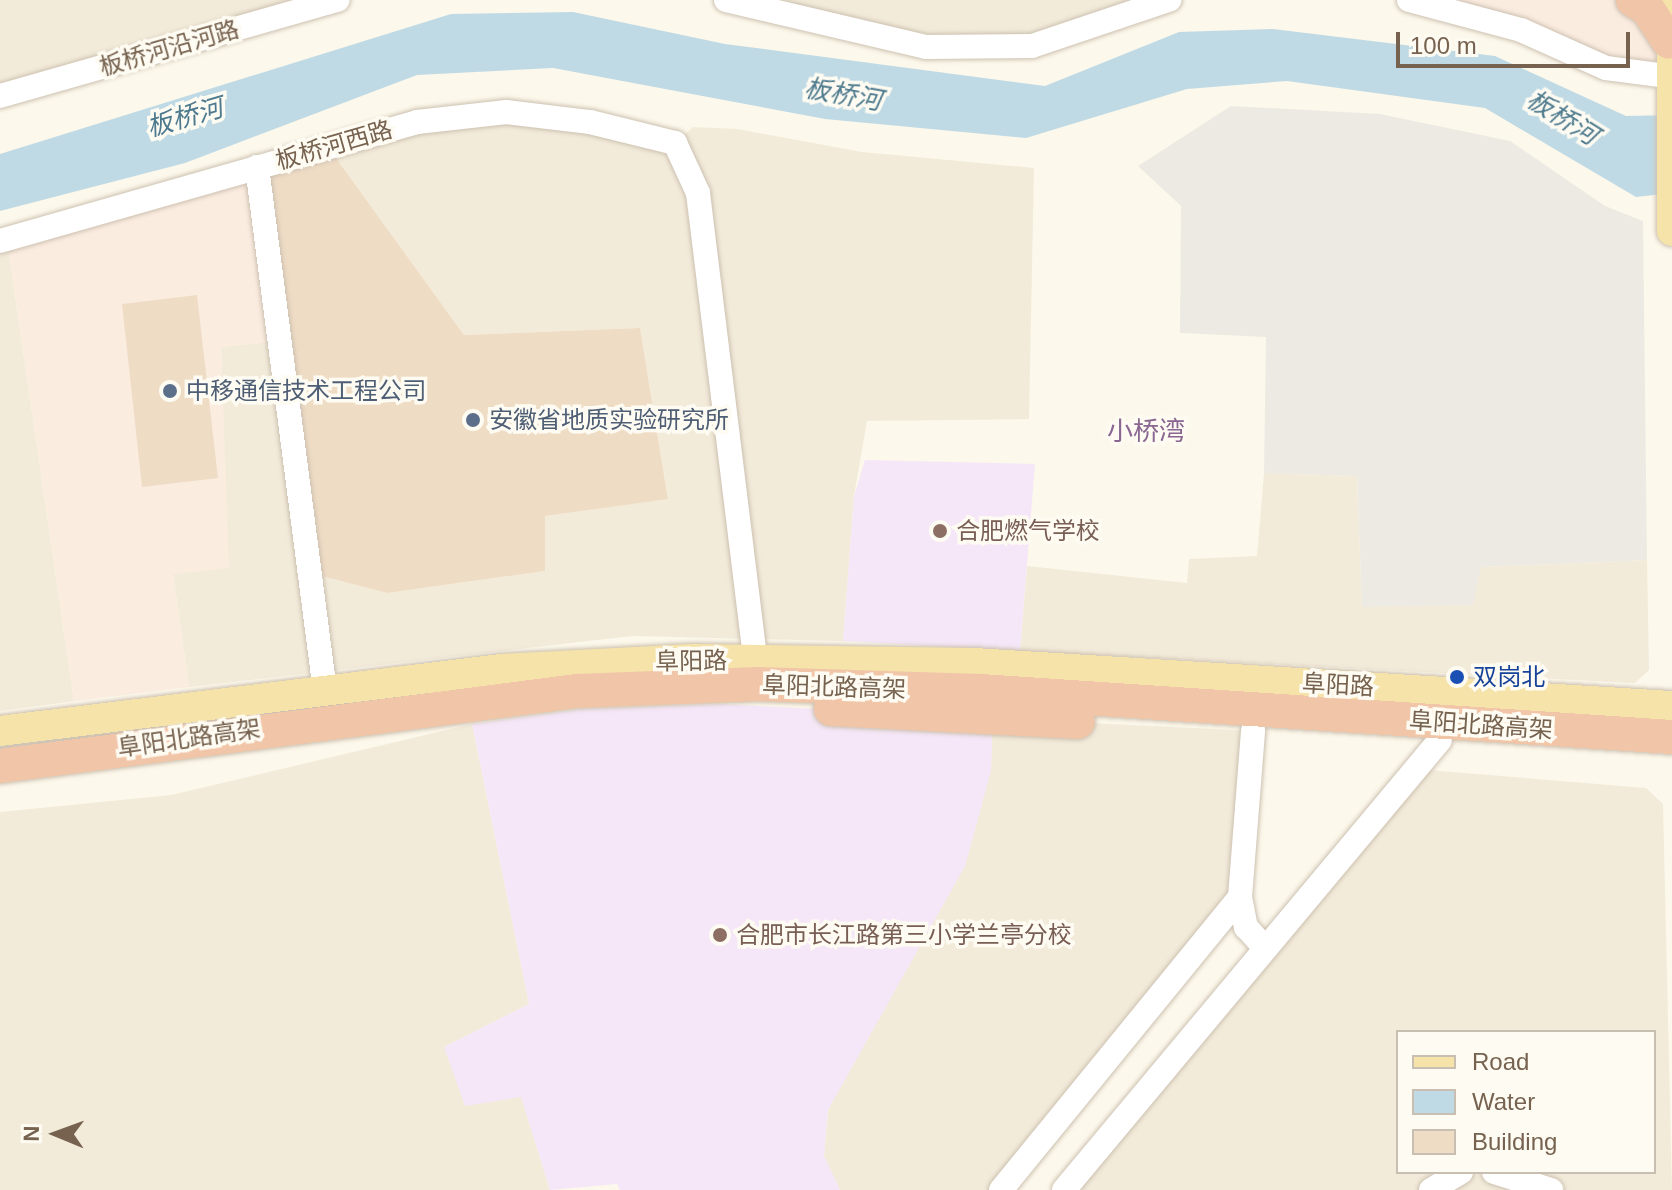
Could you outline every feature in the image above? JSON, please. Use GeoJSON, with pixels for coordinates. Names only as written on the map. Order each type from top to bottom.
{"type":"FeatureCollection","features":[{"type":"Feature","properties":{"kind":"highway"},"geometry":{"type":"LineString","coordinates":[[1633,0],[1647,8],[1668,59]]}},
{"type":"Feature","properties":{"kind":"highway","name":"阜阳北路高架"},"geometry":{"type":"LineString","coordinates":[[0,748],[571,675],[718,668],[976,676],[1672,722]]}},
{"type":"Feature","properties":{"kind":"highway","name":"阜阳北路高架"},"geometry":{"type":"LineString","coordinates":[[0,766],[577,691],[758,684],[981,691],[1672,737]]}},
{"type":"Feature","properties":{"kind":"highway"},"geometry":{"type":"LineString","coordinates":[[0,784],[581,709],[720,704],[1672,750]]}},
{"type":"Feature","properties":{"kind":"main road"},"geometry":{"type":"LineString","coordinates":[[1671,216],[1668,59],[1672,5]]}},
{"type":"Feature","properties":{"kind":"main road","name":"阜阳路"},"geometry":{"type":"LineString","coordinates":[[0,731],[501,669],[755,660],[974,663],[1672,706]]}},
{"type":"Feature","properties":{"kind":"street","name":"板桥河沿河路"},"geometry":{"type":"LineString","coordinates":[[0,96],[338,0]]}},
{"type":"Feature","properties":{"kind":"street"},"geometry":{"type":"LineString","coordinates":[[726,0],[926,47],[1032,46],[1169,0]]}},
{"type":"Feature","properties":{"kind":"street"},"geometry":{"type":"LineString","coordinates":[[1409,0],[1521,30],[1606,68],[1668,59]]}},
{"type":"Feature","properties":{"kind":"street","name":"板桥河西路"},"geometry":{"type":"LineString","coordinates":[[0,241],[417,122],[506,112],[590,122],[675,143],[698,193],[755,660]]}},
{"type":"Feature","properties":{"kind":"street"},"geometry":{"type":"LineString","coordinates":[[257,167],[325,691]]}},
{"type":"Feature","properties":{"kind":"street"},"geometry":{"type":"LineString","coordinates":[[1253,731],[1240,897],[1246,927],[1265,948]]}},
{"type":"Feature","properties":{"kind":"street"},"geometry":{"type":"LineString","coordinates":[[1064,1190],[1440,740]]}},
{"type":"Feature","properties":{"kind":"street"},"geometry":{"type":"LineString","coordinates":[[1001,1190],[1240,897]]}},
{"type":"Feature","properties":{"kind":"street"},"geometry":{"type":"LineString","coordinates":[[1431,1190],[1458,1174]]}},
{"type":"Feature","properties":{"kind":"street"},"geometry":{"type":"LineString","coordinates":[[1500,1174],[1551,1190]]}},
{"type":"Feature","properties":{"kind":"shaded area"},"geometry":{"type":"Polygon","coordinates":[[[0,0],[338,0],[0,96],[0,0]]]}},
{"type":"Feature","properties":{"kind":"shaded area"},"geometry":{"type":"Polygon","coordinates":[[[726,0],[1169,0],[1032,46],[926,47],[726,0]]]}},
{"type":"Feature","properties":{"kind":"shaded area"},"geometry":{"type":"Polygon","coordinates":[[[1411,0],[1633,0],[1667,76],[1411,0]]]}},
{"type":"Feature","properties":{"kind":"shaded area"},"geometry":{"type":"Polygon","coordinates":[[[1231,106],[1380,114],[1510,141],[1605,206],[1643,221],[1647,560],[1481,567],[1473,605],[1362,607],[1357,476],[1264,473],[1266,337],[1180,333],[1181,206],[1138,166],[1231,106]]]}},
{"type":"Feature","properties":{"kind":"shaded area"},"geometry":{"type":"Polygon","coordinates":[[[506,112],[675,143],[693,127],[737,129],[862,152],[1034,168],[1029,419],[867,421],[854,496],[843,641],[632,636],[189,687],[173,574],[228,567],[221,347],[280,341],[310,573],[387,593],[545,571],[545,516],[668,498],[640,328],[464,335],[328,147],[506,112]]]}},
{"type":"Feature","properties":{"kind":"shaded area"},"geometry":{"type":"Polygon","coordinates":[[[257,167],[280,341],[221,347],[229,568],[173,574],[189,687],[74,701],[8,247],[257,167]]]}},
{"type":"Feature","properties":{"kind":"shaded area"},"geometry":{"type":"Polygon","coordinates":[[[8,247],[74,701],[0,711],[0,249],[8,247]]]}},
{"type":"Feature","properties":{"kind":"shaded area","name":"合肥燃气学校"},"geometry":{"type":"Polygon","coordinates":[[[865,460],[1035,464],[1020,651],[843,641],[854,496],[865,460]]]}},
{"type":"Feature","properties":{"kind":"shaded area"},"geometry":{"type":"Polygon","coordinates":[[[1264,473],[1357,476],[1362,607],[1481,567],[1647,560],[1649,670],[1635,683],[1020,651],[1027,566],[1187,583],[1189,559],[1257,556],[1264,473]]]}},
{"type":"Feature","properties":{"kind":"shaded area","name":"合肥市长江路第三小学兰亭分校"},"geometry":{"type":"Polygon","coordinates":[[[720,704],[993,718],[991,771],[965,866],[828,1110],[824,1156],[840,1190],[620,1190],[617,1184],[550,1190],[521,1097],[465,1106],[444,1047],[529,1004],[472,724],[581,709],[720,704]]]}},
{"type":"Feature","properties":{"kind":"shaded area"},"geometry":{"type":"Polygon","coordinates":[[[993,718],[1253,731],[1240,897],[1001,1190],[840,1190],[824,1157],[828,1110],[993,718]]]}},
{"type":"Feature","properties":{"kind":"shaded area"},"geometry":{"type":"Polygon","coordinates":[[[472,724],[529,1004],[444,1047],[521,1096],[550,1190],[0,1190],[0,812],[171,795],[472,724]]]}},
{"type":"Feature","properties":{"kind":"shaded area"},"geometry":{"type":"Polygon","coordinates":[[[1428,770],[1646,788],[1663,804],[1672,1190],[1071,1190],[1428,770]]]}},
{"type":"Feature","properties":{"kind":"water","name":"板桥河"},"geometry":{"type":"Polygon","coordinates":[[[573,12],[725,44],[1045,86],[1179,32],[1273,29],[1495,56],[1626,116],[1672,115],[1672,193],[1636,197],[1485,108],[1287,81],[1187,89],[1026,138],[825,119],[553,68],[417,75],[185,163],[0,211],[0,154],[451,14],[573,12]]]}},
{"type":"Feature","properties":{"kind":"building","name":"安徽省地质实验研究所"},"geometry":{"type":"Polygon","coordinates":[[[328,147],[464,335],[640,328],[668,499],[545,516],[545,571],[387,593],[310,573],[257,167],[328,147]]]}},
{"type":"Feature","properties":{"kind":"building","name":"中移通信技术工程公司"},"geometry":{"type":"Polygon","coordinates":[[[197,295],[218,478],[142,487],[122,304],[197,295]]]}},
{"type":"Feature","properties":{"kind":"place","name":"中移通信技术工程公司"},"geometry":{"type":"Point","coordinates":[170,391]}},
{"type":"Feature","properties":{"kind":"place","name":"安徽省地质实验研究所"},"geometry":{"type":"Point","coordinates":[473,420]}},
{"type":"Feature","properties":{"kind":"place","name":"合肥燃气学校"},"geometry":{"type":"Point","coordinates":[940,531]}},
{"type":"Feature","properties":{"kind":"place","name":"双岗北"},"geometry":{"type":"Point","coordinates":[1457,677]}},
{"type":"Feature","properties":{"kind":"place","name":"合肥市长江路第三小学兰亭分校"},"geometry":{"type":"Point","coordinates":[720,935]}},
{"type":"Feature","properties":{"kind":"district","name":"小桥湾"},"geometry":{"type":"Point","coordinates":[1146,432]}}]}
